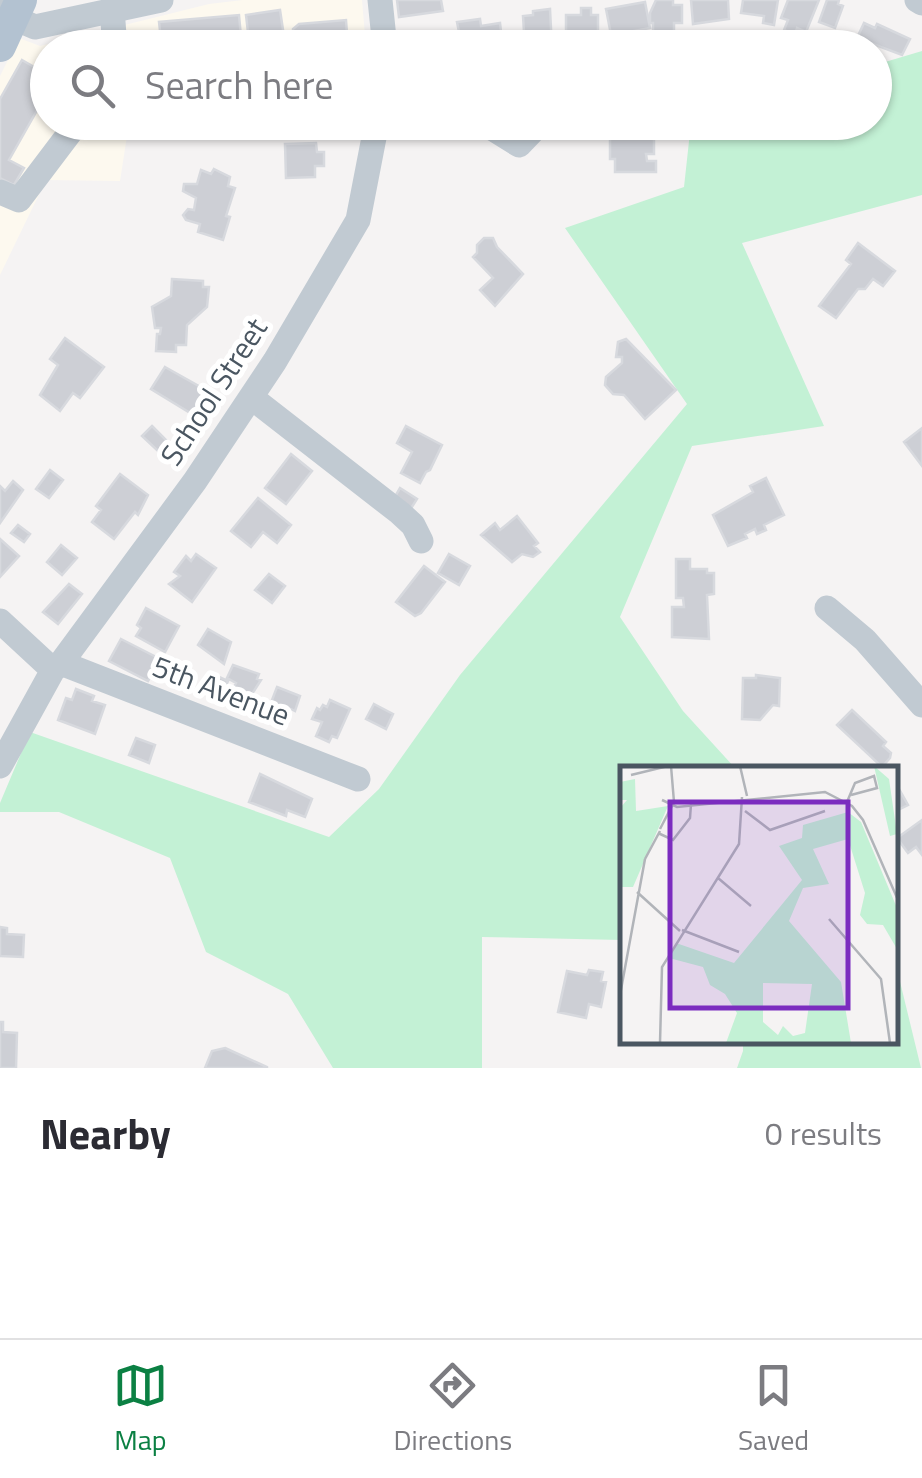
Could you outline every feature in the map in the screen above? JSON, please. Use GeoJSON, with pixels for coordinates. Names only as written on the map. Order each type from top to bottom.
{"type":"FeatureCollection","features":[{"type":"Feature","properties":{"kind":"street"},"geometry":{"type":"LineString","coordinates":[[9,20],[35,28],[161,0]]}},
{"type":"Feature","properties":{"kind":"street"},"geometry":{"type":"LineString","coordinates":[[380,0],[384,30]]}},
{"type":"Feature","properties":{"kind":"street"},"geometry":{"type":"LineString","coordinates":[[112,9],[114,30]]}},
{"type":"Feature","properties":{"kind":"street"},"geometry":{"type":"LineString","coordinates":[[0,192],[19,200],[64,140]]}},
{"type":"Feature","properties":{"kind":"street","name":"School Street"},"geometry":{"type":"LineString","coordinates":[[0,766],[57,667],[188,490],[251,397],[358,220],[374,140]]}},
{"type":"Feature","properties":{"kind":"street"},"geometry":{"type":"LineString","coordinates":[[251,397],[400,513],[413,525],[421,541]]}},
{"type":"Feature","properties":{"kind":"street"},"geometry":{"type":"LineString","coordinates":[[826,608],[866,640],[922,705]]}},
{"type":"Feature","properties":{"kind":"street","name":"5th Avenue"},"geometry":{"type":"LineString","coordinates":[[0,621],[57,667],[358,779]]}},
{"type":"Feature","properties":{"kind":"shaded area"},"geometry":{"type":"Polygon","coordinates":[[[243,0],[362,0],[365,30],[104,30],[209,4],[243,0]]]}},
{"type":"Feature","properties":{"kind":"shaded area"},"geometry":{"type":"Polygon","coordinates":[[[19,38],[30,42],[30,140],[126,140],[120,181],[46,180],[0,275],[0,76],[19,38]]]}},
{"type":"Feature","properties":{"kind":"green space"},"geometry":{"type":"Polygon","coordinates":[[[922,51],[922,195],[742,243],[824,426],[692,446],[620,617],[683,711],[733,766],[620,766],[620,940],[482,937],[482,1068],[333,1068],[288,994],[206,952],[170,858],[59,812],[0,812],[0,803],[30,732],[329,837],[379,789],[460,675],[687,404],[565,228],[684,187],[689,140],[892,140],[892,60],[922,51]]]}},
{"type":"Feature","properties":{"kind":"green space"},"geometry":{"type":"Polygon","coordinates":[[[897,969],[921,1068],[737,1068],[743,1043],[897,1043],[897,969]]]}},
{"type":"Feature","properties":{"kind":"building"},"geometry":{"type":"Polygon","coordinates":[[[397,0],[441,0],[443,11],[399,17],[397,0]]]}},
{"type":"Feature","properties":{"kind":"building"},"geometry":{"type":"Polygon","coordinates":[[[656,0],[673,0],[673,5],[682,5],[682,23],[674,23],[674,30],[653,30],[650,13],[656,0]]]}},
{"type":"Feature","properties":{"kind":"building"},"geometry":{"type":"Polygon","coordinates":[[[691,0],[728,0],[729,19],[693,24],[691,0]]]}},
{"type":"Feature","properties":{"kind":"building"},"geometry":{"type":"Polygon","coordinates":[[[743,0],[778,0],[774,25],[763,23],[764,16],[741,13],[743,0]]]}},
{"type":"Feature","properties":{"kind":"building"},"geometry":{"type":"Polygon","coordinates":[[[788,0],[819,0],[807,30],[784,30],[788,20],[781,18],[788,0]]]}},
{"type":"Feature","properties":{"kind":"building"},"geometry":{"type":"Polygon","coordinates":[[[827,0],[839,0],[838,4],[843,6],[835,28],[819,22],[827,0]]]}},
{"type":"Feature","properties":{"kind":"building"},"geometry":{"type":"Polygon","coordinates":[[[645,2],[650,28],[610,30],[606,9],[645,2]]]}},
{"type":"Feature","properties":{"kind":"building"},"geometry":{"type":"Polygon","coordinates":[[[581,8],[591,8],[591,15],[598,15],[598,30],[566,30],[566,15],[581,15],[581,8]]]}},
{"type":"Feature","properties":{"kind":"building"},"geometry":{"type":"Polygon","coordinates":[[[550,9],[551,30],[524,30],[523,16],[533,15],[533,11],[550,9]]]}},
{"type":"Feature","properties":{"kind":"building"},"geometry":{"type":"Polygon","coordinates":[[[280,10],[283,30],[248,30],[246,15],[280,10]]]}},
{"type":"Feature","properties":{"kind":"building"},"geometry":{"type":"Polygon","coordinates":[[[239,15],[240,30],[160,30],[159,22],[239,15]]]}},
{"type":"Feature","properties":{"kind":"building"},"geometry":{"type":"Polygon","coordinates":[[[480,19],[481,26],[500,23],[501,30],[459,30],[457,22],[480,19]]]}},
{"type":"Feature","properties":{"kind":"building"},"geometry":{"type":"Polygon","coordinates":[[[346,20],[347,30],[293,30],[299,24],[346,20]]]}},
{"type":"Feature","properties":{"kind":"building"},"geometry":{"type":"Polygon","coordinates":[[[864,23],[890,30],[861,30],[864,23]]]}},
{"type":"Feature","properties":{"kind":"building"},"geometry":{"type":"Polygon","coordinates":[[[892,31],[910,39],[902,55],[892,51],[892,31]]]}},
{"type":"Feature","properties":{"kind":"building"},"geometry":{"type":"Polygon","coordinates":[[[22,60],[30,65],[30,123],[9,160],[24,168],[14,185],[0,178],[0,99],[22,60]]]}},
{"type":"Feature","properties":{"kind":"building"},"geometry":{"type":"Polygon","coordinates":[[[610,140],[654,140],[654,154],[646,154],[647,161],[656,161],[656,172],[615,172],[615,159],[610,159],[610,140]]]}},
{"type":"Feature","properties":{"kind":"building"},"geometry":{"type":"Polygon","coordinates":[[[316,143],[317,152],[324,152],[324,166],[315,166],[315,177],[286,178],[285,144],[316,143]]]}},
{"type":"Feature","properties":{"kind":"building"},"geometry":{"type":"Polygon","coordinates":[[[214,169],[230,177],[228,186],[235,188],[223,240],[198,232],[200,224],[186,220],[183,215],[188,209],[194,210],[196,198],[183,191],[184,184],[197,184],[201,170],[211,174],[214,169]]]}},
{"type":"Feature","properties":{"kind":"building"},"geometry":{"type":"Polygon","coordinates":[[[484,238],[493,238],[523,274],[495,306],[480,290],[493,278],[473,257],[484,238]]]}},
{"type":"Feature","properties":{"kind":"building"},"geometry":{"type":"Polygon","coordinates":[[[858,243],[895,271],[883,286],[873,279],[865,289],[858,289],[836,318],[819,306],[851,264],[846,260],[858,243]]]}},
{"type":"Feature","properties":{"kind":"building"},"geometry":{"type":"Polygon","coordinates":[[[172,279],[203,281],[203,287],[209,287],[207,307],[187,325],[186,345],[176,345],[176,352],[156,351],[161,328],[155,328],[152,307],[171,296],[172,279]]]}},
{"type":"Feature","properties":{"kind":"building"},"geometry":{"type":"Polygon","coordinates":[[[65,338],[104,367],[80,398],[73,393],[60,411],[40,395],[58,365],[50,359],[65,338]]]}},
{"type":"Feature","properties":{"kind":"building"},"geometry":{"type":"Polygon","coordinates":[[[626,339],[676,390],[645,419],[624,395],[613,394],[605,385],[606,377],[622,363],[622,357],[616,357],[618,342],[626,339]]]}},
{"type":"Feature","properties":{"kind":"building"},"geometry":{"type":"Polygon","coordinates":[[[165,367],[220,398],[205,422],[151,389],[165,367]]]}},
{"type":"Feature","properties":{"kind":"building"},"geometry":{"type":"Polygon","coordinates":[[[152,426],[167,441],[158,451],[142,436],[152,426]]]}},
{"type":"Feature","properties":{"kind":"building"},"geometry":{"type":"Polygon","coordinates":[[[406,426],[442,445],[420,483],[401,473],[412,452],[397,443],[406,426]]]}},
{"type":"Feature","properties":{"kind":"building"},"geometry":{"type":"Polygon","coordinates":[[[922,428],[922,466],[904,442],[922,428]]]}},
{"type":"Feature","properties":{"kind":"building"},"geometry":{"type":"Polygon","coordinates":[[[291,454],[312,471],[286,504],[265,488],[291,454]]]}},
{"type":"Feature","properties":{"kind":"building"},"geometry":{"type":"Polygon","coordinates":[[[50,470],[63,480],[49,498],[36,489],[50,470]]]}},
{"type":"Feature","properties":{"kind":"building"},"geometry":{"type":"Polygon","coordinates":[[[120,474],[148,495],[138,515],[135,512],[114,539],[92,522],[101,510],[96,506],[120,474]]]}},
{"type":"Feature","properties":{"kind":"building"},"geometry":{"type":"Polygon","coordinates":[[[766,478],[784,515],[764,525],[766,530],[757,534],[755,529],[745,534],[747,538],[728,546],[713,515],[753,492],[750,486],[766,478]]]}},
{"type":"Feature","properties":{"kind":"building"},"geometry":{"type":"Polygon","coordinates":[[[13,481],[23,490],[0,523],[0,486],[5,491],[13,481]]]}},
{"type":"Feature","properties":{"kind":"building"},"geometry":{"type":"Polygon","coordinates":[[[400,488],[417,499],[410,510],[393,500],[400,488]]]}},
{"type":"Feature","properties":{"kind":"building"},"geometry":{"type":"Polygon","coordinates":[[[258,498],[291,525],[277,543],[263,532],[251,547],[231,531],[258,498]]]}},
{"type":"Feature","properties":{"kind":"building"},"geometry":{"type":"Polygon","coordinates":[[[517,516],[538,543],[534,546],[540,552],[533,557],[522,554],[512,562],[481,535],[495,523],[500,530],[517,516]]]}},
{"type":"Feature","properties":{"kind":"building"},"geometry":{"type":"Polygon","coordinates":[[[18,525],[30,534],[24,542],[11,533],[18,525]]]}},
{"type":"Feature","properties":{"kind":"building"},"geometry":{"type":"Polygon","coordinates":[[[0,539],[19,556],[0,577],[0,539]]]}},
{"type":"Feature","properties":{"kind":"building"},"geometry":{"type":"Polygon","coordinates":[[[61,545],[77,558],[62,575],[47,562],[61,545]]]}},
{"type":"Feature","properties":{"kind":"building"},"geometry":{"type":"Polygon","coordinates":[[[196,554],[216,568],[192,602],[169,584],[180,576],[174,572],[186,556],[191,561],[196,554]]]}},
{"type":"Feature","properties":{"kind":"building"},"geometry":{"type":"Polygon","coordinates":[[[449,554],[470,566],[459,585],[438,573],[449,554]]]}},
{"type":"Feature","properties":{"kind":"building"},"geometry":{"type":"Polygon","coordinates":[[[676,559],[690,559],[690,569],[714,573],[714,594],[707,595],[709,639],[672,637],[672,607],[684,607],[683,598],[676,598],[676,559]]]}},
{"type":"Feature","properties":{"kind":"building"},"geometry":{"type":"Polygon","coordinates":[[[424,566],[445,582],[415,616],[396,602],[424,566]]]}},
{"type":"Feature","properties":{"kind":"building"},"geometry":{"type":"Polygon","coordinates":[[[269,574],[285,586],[272,603],[255,590],[269,574]]]}},
{"type":"Feature","properties":{"kind":"building"},"geometry":{"type":"Polygon","coordinates":[[[69,584],[82,594],[58,624],[43,612],[69,584]]]}},
{"type":"Feature","properties":{"kind":"building"},"geometry":{"type":"Polygon","coordinates":[[[146,608],[179,626],[165,652],[136,636],[146,608]]]}},
{"type":"Feature","properties":{"kind":"building"},"geometry":{"type":"Polygon","coordinates":[[[208,629],[231,642],[224,664],[198,645],[208,629]]]}},
{"type":"Feature","properties":{"kind":"building"},"geometry":{"type":"Polygon","coordinates":[[[121,639],[160,659],[148,681],[109,661],[121,639]]]}},
{"type":"Feature","properties":{"kind":"building"},"geometry":{"type":"Polygon","coordinates":[[[233,665],[259,674],[257,679],[261,680],[243,708],[229,697],[236,683],[227,678],[233,665]]]}},
{"type":"Feature","properties":{"kind":"building"},"geometry":{"type":"Polygon","coordinates":[[[217,676],[228,681],[221,696],[210,691],[217,676]]]}},
{"type":"Feature","properties":{"kind":"building"},"geometry":{"type":"Polygon","coordinates":[[[743,678],[780,678],[779,706],[773,705],[760,720],[742,719],[743,678]]]}},
{"type":"Feature","properties":{"kind":"building"},"geometry":{"type":"Polygon","coordinates":[[[277,687],[300,696],[295,711],[291,709],[284,719],[267,713],[277,687]]]}},
{"type":"Feature","properties":{"kind":"building"},"geometry":{"type":"Polygon","coordinates":[[[76,689],[105,705],[95,734],[58,720],[66,698],[72,700],[76,689]]]}},
{"type":"Feature","properties":{"kind":"building"},"geometry":{"type":"Polygon","coordinates":[[[330,700],[350,709],[337,738],[332,736],[329,742],[316,736],[322,722],[312,719],[317,708],[327,707],[330,700]]]}},
{"type":"Feature","properties":{"kind":"building"},"geometry":{"type":"Polygon","coordinates":[[[374,704],[393,714],[386,729],[366,719],[374,704]]]}},
{"type":"Feature","properties":{"kind":"building"},"geometry":{"type":"Polygon","coordinates":[[[852,710],[886,742],[883,746],[891,753],[890,758],[881,766],[837,725],[852,710]]]}},
{"type":"Feature","properties":{"kind":"building"},"geometry":{"type":"Polygon","coordinates":[[[136,738],[155,745],[149,763],[129,755],[136,738]]]}},
{"type":"Feature","properties":{"kind":"building"},"geometry":{"type":"Polygon","coordinates":[[[260,774],[312,799],[305,817],[287,810],[286,816],[249,802],[260,774]]]}},
{"type":"Feature","properties":{"kind":"building"},"geometry":{"type":"Polygon","coordinates":[[[897,785],[908,805],[897,810],[897,785]]]}},
{"type":"Feature","properties":{"kind":"building"},"geometry":{"type":"Polygon","coordinates":[[[922,820],[922,855],[916,847],[908,853],[897,838],[922,820]]]}},
{"type":"Feature","properties":{"kind":"building"},"geometry":{"type":"Polygon","coordinates":[[[0,927],[7,928],[7,934],[24,935],[23,957],[0,956],[0,927]]]}},
{"type":"Feature","properties":{"kind":"building"},"geometry":{"type":"Polygon","coordinates":[[[589,970],[603,972],[601,981],[606,982],[601,1007],[589,1004],[586,1018],[558,1012],[567,971],[587,975],[589,970]]]}},
{"type":"Feature","properties":{"kind":"building"},"geometry":{"type":"Polygon","coordinates":[[[0,1022],[3,1032],[17,1033],[16,1068],[0,1068],[0,1022]]]}},
{"type":"Feature","properties":{"kind":"building"},"geometry":{"type":"Polygon","coordinates":[[[225,1048],[267,1068],[205,1068],[212,1051],[225,1048]]]}}]}
